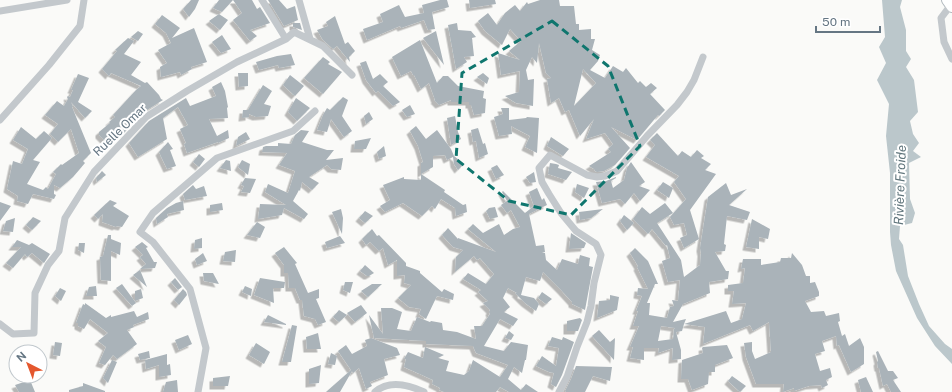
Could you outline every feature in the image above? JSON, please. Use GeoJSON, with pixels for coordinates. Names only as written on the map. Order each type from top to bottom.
{"type":"FeatureCollection","features":[{"type":"Feature","properties":{"kind":"street"},"geometry":{"type":"LineString","coordinates":[[0,11],[67,0]]}},
{"type":"Feature","properties":{"kind":"street"},"geometry":{"type":"LineString","coordinates":[[0,120],[49,65],[80,26],[84,0]]}},
{"type":"Feature","properties":{"kind":"street"},"geometry":{"type":"LineString","coordinates":[[262,0],[286,39]]}},
{"type":"Feature","properties":{"kind":"street"},"geometry":{"type":"LineString","coordinates":[[299,0],[310,39]]}},
{"type":"Feature","properties":{"kind":"street"},"geometry":{"type":"LineString","coordinates":[[950,4],[941,18],[944,42],[952,59]]}},
{"type":"Feature","properties":{"kind":"street","name":"Ruelle Omar"},"geometry":{"type":"LineString","coordinates":[[0,324],[13,334],[34,333],[35,293],[48,265],[59,251],[65,218],[94,172],[146,117],[187,90],[230,66],[286,39],[294,32],[323,46],[352,75]]}},
{"type":"Feature","properties":{"kind":"street"},"geometry":{"type":"LineString","coordinates":[[559,392],[567,376],[576,347],[588,320],[594,283],[601,255],[596,244],[576,231],[561,213],[542,182],[539,168],[550,155],[587,175],[597,177],[605,176],[618,171],[687,92],[694,80],[703,57]]}},
{"type":"Feature","properties":{"kind":"street"},"geometry":{"type":"LineString","coordinates":[[198,392],[206,348],[190,289],[153,242],[140,232],[153,213],[217,158],[293,131],[315,111]]}},
{"type":"Feature","properties":{"kind":"street"},"geometry":{"type":"LineString","coordinates":[[375,392],[380,388],[393,384],[424,392]]}},
{"type":"Feature","properties":{"kind":"highlighted area"},"geometry":{"type":"Polygon","coordinates":[[[552,21],[608,66],[640,146],[571,215],[509,201],[456,159],[462,73],[552,21]]]}},
{"type":"Feature","properties":{"kind":"water","name":"Rivière Froide"},"geometry":{"type":"Polygon","coordinates":[[[882,0],[902,0],[900,7],[906,30],[906,51],[911,59],[906,67],[914,80],[918,112],[910,121],[913,134],[919,143],[913,151],[921,157],[909,163],[910,199],[915,213],[912,223],[900,226],[899,239],[903,245],[908,276],[919,304],[929,326],[945,344],[952,349],[952,364],[935,346],[917,318],[896,271],[891,245],[890,173],[886,136],[889,104],[877,80],[886,63],[879,47],[885,37],[882,0]]]}},
{"type":"Feature","properties":{"kind":"building"},"geometry":{"type":"Polygon","coordinates":[[[191,0],[199,0],[189,17],[183,9],[191,0]]]}},
{"type":"Feature","properties":{"kind":"building"},"geometry":{"type":"Polygon","coordinates":[[[219,0],[233,0],[222,12],[213,8],[219,0]]]}},
{"type":"Feature","properties":{"kind":"building"},"geometry":{"type":"Polygon","coordinates":[[[233,0],[252,0],[257,9],[260,7],[270,23],[250,30],[257,36],[250,41],[233,20],[242,13],[233,0]]]}},
{"type":"Feature","properties":{"kind":"building"},"geometry":{"type":"Polygon","coordinates":[[[268,0],[279,0],[287,9],[295,6],[298,20],[284,26],[268,0]]]}},
{"type":"Feature","properties":{"kind":"building"},"geometry":{"type":"Polygon","coordinates":[[[440,0],[447,0],[449,7],[432,12],[435,29],[428,30],[424,20],[401,28],[400,26],[367,40],[363,29],[383,22],[380,14],[399,5],[405,17],[424,13],[422,5],[440,0]]]}},
{"type":"Feature","properties":{"kind":"building"},"geometry":{"type":"Polygon","coordinates":[[[469,0],[495,0],[496,4],[470,8],[469,0]]]}},
{"type":"Feature","properties":{"kind":"building"},"geometry":{"type":"Polygon","coordinates":[[[540,0],[559,0],[560,6],[574,6],[576,24],[579,24],[579,30],[591,29],[591,39],[595,39],[592,50],[600,55],[598,61],[590,70],[605,78],[613,66],[623,72],[626,68],[638,83],[640,81],[646,87],[651,83],[657,88],[650,94],[665,110],[659,116],[658,115],[637,140],[611,127],[630,148],[615,165],[604,171],[597,172],[589,166],[611,152],[608,149],[613,144],[605,133],[586,139],[594,119],[580,136],[569,110],[565,112],[559,98],[551,103],[547,79],[551,78],[546,73],[539,43],[537,63],[532,57],[526,70],[528,80],[534,79],[533,106],[516,103],[505,96],[519,92],[520,71],[501,75],[498,53],[520,60],[509,51],[521,41],[510,29],[502,45],[485,31],[478,21],[488,13],[497,25],[505,13],[515,5],[520,11],[527,2],[528,4],[540,0]],[[583,69],[574,106],[596,83],[583,69]]]}},
{"type":"Feature","properties":{"kind":"building"},"geometry":{"type":"Polygon","coordinates":[[[219,14],[228,20],[220,30],[209,21],[219,14]]]}},
{"type":"Feature","properties":{"kind":"building"},"geometry":{"type":"Polygon","coordinates":[[[162,15],[180,28],[172,38],[194,28],[207,62],[191,67],[192,69],[181,75],[180,72],[161,77],[160,67],[167,63],[158,50],[171,43],[166,33],[155,24],[162,15]]]}},
{"type":"Feature","properties":{"kind":"building"},"geometry":{"type":"Polygon","coordinates":[[[335,16],[345,44],[348,42],[355,51],[349,57],[350,62],[337,46],[333,49],[323,40],[317,30],[328,26],[326,22],[335,16]]]}},
{"type":"Feature","properties":{"kind":"building"},"geometry":{"type":"Polygon","coordinates":[[[293,23],[300,23],[302,30],[293,27],[293,23]]]}},
{"type":"Feature","properties":{"kind":"building"},"geometry":{"type":"Polygon","coordinates":[[[457,23],[458,30],[471,31],[476,37],[472,38],[474,56],[464,57],[467,62],[456,69],[448,25],[457,23]]]}},
{"type":"Feature","properties":{"kind":"building"},"geometry":{"type":"Polygon","coordinates":[[[138,31],[143,34],[138,41],[131,37],[138,31]]]}},
{"type":"Feature","properties":{"kind":"building"},"geometry":{"type":"Polygon","coordinates":[[[436,31],[444,65],[423,38],[436,31]]]}},
{"type":"Feature","properties":{"kind":"building"},"geometry":{"type":"Polygon","coordinates":[[[222,35],[231,49],[221,53],[212,42],[222,35]]]}},
{"type":"Feature","properties":{"kind":"building"},"geometry":{"type":"Polygon","coordinates":[[[128,38],[134,41],[124,54],[141,62],[131,75],[145,83],[147,82],[163,100],[142,113],[123,134],[119,128],[104,140],[99,135],[99,132],[110,123],[109,122],[115,117],[113,115],[141,86],[111,73],[109,76],[102,69],[117,51],[115,50],[128,38]]]}},
{"type":"Feature","properties":{"kind":"building"},"geometry":{"type":"Polygon","coordinates":[[[420,40],[437,83],[443,76],[448,76],[458,86],[484,91],[483,98],[486,99],[485,113],[474,115],[469,102],[451,102],[451,100],[439,105],[434,100],[429,83],[421,89],[411,71],[401,76],[392,57],[420,40]]]}},
{"type":"Feature","properties":{"kind":"building"},"geometry":{"type":"Polygon","coordinates":[[[291,54],[295,65],[279,68],[278,65],[259,70],[256,62],[277,56],[291,54]]]}},
{"type":"Feature","properties":{"kind":"building"},"geometry":{"type":"Polygon","coordinates":[[[323,57],[330,62],[328,64],[342,72],[323,94],[304,78],[323,57]]]}},
{"type":"Feature","properties":{"kind":"building"},"geometry":{"type":"Polygon","coordinates":[[[366,61],[373,79],[380,74],[388,82],[383,86],[400,102],[393,106],[378,91],[376,93],[366,80],[360,63],[366,61]]]}},
{"type":"Feature","properties":{"kind":"building"},"geometry":{"type":"Polygon","coordinates":[[[238,73],[248,73],[248,86],[239,87],[238,73]]]}},
{"type":"Feature","properties":{"kind":"building"},"geometry":{"type":"Polygon","coordinates":[[[483,73],[489,78],[487,84],[477,77],[483,73]]]}},
{"type":"Feature","properties":{"kind":"building"},"geometry":{"type":"Polygon","coordinates":[[[78,74],[89,78],[78,102],[92,111],[85,118],[71,102],[91,153],[83,161],[85,163],[73,177],[60,188],[54,185],[54,194],[56,195],[54,199],[33,194],[28,204],[17,201],[18,196],[7,189],[13,161],[22,164],[28,149],[13,140],[21,127],[36,139],[44,131],[52,138],[33,160],[40,162],[27,184],[43,190],[46,187],[48,189],[56,174],[53,172],[61,164],[62,165],[79,153],[71,129],[58,142],[50,134],[58,124],[45,115],[57,101],[64,106],[68,99],[67,97],[70,97],[73,90],[71,90],[78,74]]]}},
{"type":"Feature","properties":{"kind":"building"},"geometry":{"type":"Polygon","coordinates":[[[290,75],[304,86],[295,96],[283,85],[290,75]]]}},
{"type":"Feature","properties":{"kind":"building"},"geometry":{"type":"Polygon","coordinates":[[[221,82],[225,91],[228,107],[228,118],[209,119],[217,136],[228,130],[229,138],[187,153],[184,144],[186,143],[180,129],[188,125],[178,107],[163,118],[167,139],[138,157],[129,143],[149,121],[186,98],[190,106],[216,96],[212,87],[221,82]]]}},
{"type":"Feature","properties":{"kind":"building"},"geometry":{"type":"Polygon","coordinates":[[[263,85],[272,91],[264,104],[271,106],[268,116],[256,117],[249,114],[249,117],[242,118],[243,110],[248,110],[263,85]]]}},
{"type":"Feature","properties":{"kind":"building"},"geometry":{"type":"Polygon","coordinates":[[[343,97],[348,100],[342,116],[352,131],[344,137],[331,119],[327,132],[317,130],[327,108],[330,110],[343,97]]]}},
{"type":"Feature","properties":{"kind":"building"},"geometry":{"type":"Polygon","coordinates":[[[296,98],[310,108],[297,121],[288,112],[296,98]]]}},
{"type":"Feature","properties":{"kind":"building"},"geometry":{"type":"Polygon","coordinates":[[[410,105],[415,114],[407,117],[402,110],[410,105]]]}},
{"type":"Feature","properties":{"kind":"building"},"geometry":{"type":"Polygon","coordinates":[[[501,108],[509,108],[509,120],[527,117],[539,118],[537,153],[525,147],[530,136],[511,126],[512,134],[499,136],[494,117],[503,114],[501,108]]]}},
{"type":"Feature","properties":{"kind":"building"},"geometry":{"type":"Polygon","coordinates":[[[369,112],[373,119],[366,124],[364,116],[369,112]]]}},
{"type":"Feature","properties":{"kind":"building"},"geometry":{"type":"Polygon","coordinates":[[[455,116],[461,139],[451,145],[447,118],[455,116]]]}},
{"type":"Feature","properties":{"kind":"building"},"geometry":{"type":"Polygon","coordinates":[[[416,126],[426,139],[437,130],[451,149],[454,156],[464,164],[458,170],[454,164],[453,157],[447,160],[445,155],[433,156],[433,167],[421,174],[421,163],[423,162],[418,146],[410,131],[416,126]]]}},
{"type":"Feature","properties":{"kind":"building"},"geometry":{"type":"Polygon","coordinates":[[[478,128],[488,154],[479,158],[476,141],[473,142],[471,130],[478,128]]]}},
{"type":"Feature","properties":{"kind":"building"},"geometry":{"type":"Polygon","coordinates":[[[301,130],[309,131],[302,142],[327,150],[334,150],[326,160],[343,158],[341,170],[331,169],[327,165],[309,177],[319,183],[312,190],[302,182],[300,191],[299,190],[293,201],[308,214],[304,219],[284,208],[282,215],[258,219],[260,204],[286,205],[265,192],[268,184],[288,193],[295,171],[279,165],[287,153],[262,152],[263,147],[278,146],[278,143],[291,144],[295,135],[301,130]]]}},
{"type":"Feature","properties":{"kind":"building"},"geometry":{"type":"Polygon","coordinates":[[[246,132],[250,139],[236,146],[238,137],[246,132]]]}},
{"type":"Feature","properties":{"kind":"building"},"geometry":{"type":"Polygon","coordinates":[[[657,133],[678,156],[682,151],[691,157],[697,150],[704,156],[701,158],[711,164],[705,170],[716,174],[690,210],[699,239],[684,248],[680,238],[687,235],[684,223],[674,225],[670,217],[686,199],[674,182],[679,176],[646,157],[655,145],[650,140],[657,133]]]}},
{"type":"Feature","properties":{"kind":"building"},"geometry":{"type":"Polygon","coordinates":[[[551,137],[569,149],[563,156],[547,146],[551,137]]]}},
{"type":"Feature","properties":{"kind":"building"},"geometry":{"type":"Polygon","coordinates":[[[371,138],[366,149],[354,149],[355,141],[371,138]]]}},
{"type":"Feature","properties":{"kind":"building"},"geometry":{"type":"Polygon","coordinates":[[[168,142],[173,149],[170,150],[176,166],[167,169],[159,152],[168,142]]]}},
{"type":"Feature","properties":{"kind":"building"},"geometry":{"type":"Polygon","coordinates":[[[384,146],[386,156],[379,159],[377,152],[384,146]]]}},
{"type":"Feature","properties":{"kind":"building"},"geometry":{"type":"Polygon","coordinates":[[[199,154],[205,159],[199,167],[193,162],[199,154]]]}},
{"type":"Feature","properties":{"kind":"building"},"geometry":{"type":"Polygon","coordinates":[[[226,160],[230,161],[231,171],[220,168],[226,160]]]}},
{"type":"Feature","properties":{"kind":"building"},"geometry":{"type":"Polygon","coordinates":[[[242,160],[250,164],[248,175],[238,167],[242,160]]]}},
{"type":"Feature","properties":{"kind":"building"},"geometry":{"type":"Polygon","coordinates":[[[631,162],[645,182],[639,186],[650,190],[640,201],[634,193],[625,204],[620,199],[602,203],[596,182],[606,181],[616,177],[611,181],[613,188],[624,180],[627,168],[631,162]]]}},
{"type":"Feature","properties":{"kind":"building"},"geometry":{"type":"Polygon","coordinates":[[[550,163],[559,165],[558,168],[572,172],[566,180],[548,174],[550,163]]]}},
{"type":"Feature","properties":{"kind":"building"},"geometry":{"type":"Polygon","coordinates":[[[497,165],[504,175],[496,179],[491,168],[497,165]]]}},
{"type":"Feature","properties":{"kind":"building"},"geometry":{"type":"Polygon","coordinates":[[[102,171],[106,175],[97,182],[96,178],[102,171]]]}},
{"type":"Feature","properties":{"kind":"building"},"geometry":{"type":"Polygon","coordinates":[[[534,172],[536,182],[530,183],[526,177],[534,172]]]}},
{"type":"Feature","properties":{"kind":"building"},"geometry":{"type":"Polygon","coordinates":[[[421,174],[445,190],[444,192],[463,205],[466,204],[467,212],[456,216],[455,208],[441,199],[435,209],[432,206],[422,216],[403,203],[385,212],[380,206],[390,200],[383,185],[404,177],[404,179],[421,180],[421,174]]]}},
{"type":"Feature","properties":{"kind":"building"},"geometry":{"type":"Polygon","coordinates":[[[245,178],[256,179],[250,193],[241,192],[244,186],[241,185],[245,178]]]}},
{"type":"Feature","properties":{"kind":"building"},"geometry":{"type":"Polygon","coordinates":[[[663,182],[673,188],[669,198],[657,190],[663,182]]]}},
{"type":"Feature","properties":{"kind":"building"},"geometry":{"type":"Polygon","coordinates":[[[726,183],[731,195],[747,189],[729,205],[750,212],[747,220],[727,216],[724,244],[726,245],[725,251],[715,252],[726,271],[729,271],[728,279],[709,282],[710,293],[683,304],[673,322],[686,319],[682,331],[676,332],[681,350],[681,359],[672,360],[673,348],[658,353],[659,348],[644,348],[644,360],[630,358],[633,347],[630,347],[639,326],[633,326],[638,311],[636,311],[642,296],[637,295],[638,288],[648,289],[637,267],[638,266],[630,253],[635,248],[648,261],[658,284],[655,284],[647,303],[650,303],[649,315],[667,318],[670,307],[674,306],[672,300],[678,301],[680,280],[668,282],[662,261],[670,258],[667,245],[666,246],[652,229],[648,234],[633,219],[642,207],[650,214],[665,203],[673,213],[657,223],[681,260],[684,277],[700,265],[700,248],[708,197],[726,183]],[[661,326],[658,341],[673,339],[675,328],[661,326]]]}},
{"type":"Feature","properties":{"kind":"building"},"geometry":{"type":"Polygon","coordinates":[[[577,184],[589,188],[584,198],[575,192],[577,184]]]}},
{"type":"Feature","properties":{"kind":"building"},"geometry":{"type":"Polygon","coordinates":[[[193,185],[196,189],[204,186],[207,196],[185,200],[183,194],[193,185]]]}},
{"type":"Feature","properties":{"kind":"building"},"geometry":{"type":"Polygon","coordinates":[[[537,188],[542,200],[544,198],[547,205],[529,214],[536,246],[544,245],[545,252],[542,252],[545,253],[546,260],[557,270],[562,259],[578,264],[580,255],[590,258],[589,266],[593,267],[585,310],[572,304],[572,302],[543,272],[540,281],[526,277],[521,295],[534,298],[539,304],[536,311],[515,293],[517,293],[508,288],[503,298],[510,307],[504,312],[518,319],[513,326],[500,319],[484,346],[504,351],[511,342],[528,345],[522,373],[514,367],[508,379],[521,390],[526,384],[538,392],[509,392],[500,387],[496,392],[444,392],[439,390],[440,388],[432,384],[433,380],[404,367],[406,359],[404,359],[408,352],[423,358],[425,347],[444,355],[438,358],[449,361],[446,371],[464,375],[469,371],[473,360],[500,377],[508,365],[476,353],[473,346],[426,344],[426,341],[374,338],[369,315],[383,334],[381,308],[392,308],[402,312],[397,329],[411,331],[417,317],[430,322],[442,323],[443,330],[457,332],[476,339],[474,326],[482,326],[490,314],[490,310],[483,303],[488,301],[478,292],[481,290],[463,279],[468,273],[486,284],[494,274],[480,258],[477,260],[474,256],[455,272],[456,257],[463,250],[453,247],[442,235],[448,228],[458,239],[496,252],[468,229],[473,224],[483,233],[499,224],[504,235],[513,229],[520,227],[511,210],[507,213],[501,205],[507,201],[502,192],[503,191],[525,213],[534,206],[529,192],[537,188]]]}},
{"type":"Feature","properties":{"kind":"building"},"geometry":{"type":"Polygon","coordinates":[[[110,200],[117,203],[113,206],[129,216],[122,227],[116,227],[102,222],[103,214],[98,219],[94,215],[110,200]]]}},
{"type":"Feature","properties":{"kind":"building"},"geometry":{"type":"Polygon","coordinates":[[[183,201],[184,210],[167,214],[168,217],[157,224],[156,218],[167,208],[183,201]]]}},
{"type":"Feature","properties":{"kind":"building"},"geometry":{"type":"Polygon","coordinates":[[[0,202],[11,206],[0,221],[0,202]]]}},
{"type":"Feature","properties":{"kind":"building"},"geometry":{"type":"Polygon","coordinates":[[[222,203],[223,210],[210,212],[210,205],[222,203]]]}},
{"type":"Feature","properties":{"kind":"building"},"geometry":{"type":"Polygon","coordinates":[[[495,207],[498,217],[490,219],[486,211],[489,208],[495,207]]]}},
{"type":"Feature","properties":{"kind":"building"},"geometry":{"type":"Polygon","coordinates":[[[341,209],[343,218],[342,234],[332,212],[341,209]]]}},
{"type":"Feature","properties":{"kind":"building"},"geometry":{"type":"Polygon","coordinates":[[[603,209],[591,218],[580,220],[579,212],[603,209]]]}},
{"type":"Feature","properties":{"kind":"building"},"geometry":{"type":"Polygon","coordinates":[[[365,211],[373,216],[365,223],[359,218],[365,211]]]}},
{"type":"Feature","properties":{"kind":"building"},"geometry":{"type":"Polygon","coordinates":[[[624,215],[634,223],[627,230],[620,221],[624,215]]]}},
{"type":"Feature","properties":{"kind":"building"},"geometry":{"type":"Polygon","coordinates":[[[33,217],[41,221],[32,230],[26,225],[33,217]]]}},
{"type":"Feature","properties":{"kind":"building"},"geometry":{"type":"Polygon","coordinates":[[[15,218],[13,232],[3,231],[6,221],[15,218]]]}},
{"type":"Feature","properties":{"kind":"building"},"geometry":{"type":"Polygon","coordinates":[[[752,219],[770,229],[768,239],[759,237],[759,249],[746,247],[752,219]]]}},
{"type":"Feature","properties":{"kind":"building"},"geometry":{"type":"Polygon","coordinates":[[[257,222],[265,227],[260,238],[247,235],[257,222]]]}},
{"type":"Feature","properties":{"kind":"building"},"geometry":{"type":"Polygon","coordinates":[[[372,229],[377,236],[379,235],[406,263],[406,266],[420,271],[420,273],[442,292],[444,289],[454,294],[453,300],[437,296],[426,319],[419,314],[421,309],[409,307],[398,298],[411,285],[404,283],[405,275],[397,276],[397,260],[388,265],[383,248],[379,251],[370,242],[366,245],[362,239],[372,229]]]}},
{"type":"Feature","properties":{"kind":"building"},"geometry":{"type":"Polygon","coordinates":[[[571,233],[586,243],[584,248],[569,249],[571,233]]]}},
{"type":"Feature","properties":{"kind":"building"},"geometry":{"type":"Polygon","coordinates":[[[108,235],[111,235],[111,239],[121,243],[120,255],[111,251],[111,281],[101,280],[100,257],[103,256],[108,235]]]}},
{"type":"Feature","properties":{"kind":"building"},"geometry":{"type":"Polygon","coordinates":[[[340,236],[345,243],[327,248],[325,242],[340,236]]]}},
{"type":"Feature","properties":{"kind":"building"},"geometry":{"type":"Polygon","coordinates":[[[202,238],[202,248],[194,249],[195,240],[202,238]]]}},
{"type":"Feature","properties":{"kind":"building"},"geometry":{"type":"Polygon","coordinates":[[[17,240],[29,245],[32,243],[50,254],[44,263],[32,253],[27,257],[25,254],[13,268],[6,263],[21,247],[12,247],[17,240]]]}},
{"type":"Feature","properties":{"kind":"building"},"geometry":{"type":"Polygon","coordinates":[[[142,242],[148,247],[146,248],[154,262],[157,262],[155,268],[140,269],[146,264],[140,257],[143,255],[135,247],[142,242]]]}},
{"type":"Feature","properties":{"kind":"building"},"geometry":{"type":"Polygon","coordinates":[[[79,243],[85,243],[84,253],[78,250],[79,243]]]}},
{"type":"Feature","properties":{"kind":"building"},"geometry":{"type":"Polygon","coordinates":[[[284,247],[297,263],[295,264],[308,293],[319,289],[319,298],[316,299],[326,322],[318,325],[315,319],[304,316],[302,300],[300,300],[295,288],[289,288],[288,273],[284,273],[284,265],[275,253],[284,247]]]}},
{"type":"Feature","properties":{"kind":"building"},"geometry":{"type":"Polygon","coordinates":[[[236,250],[235,262],[223,261],[225,252],[236,250]]]}},
{"type":"Feature","properties":{"kind":"building"},"geometry":{"type":"Polygon","coordinates":[[[203,253],[207,261],[197,265],[195,259],[203,253]]]}},
{"type":"Feature","properties":{"kind":"building"},"geometry":{"type":"Polygon","coordinates":[[[792,253],[802,265],[806,276],[810,276],[810,283],[815,282],[819,292],[819,296],[805,301],[811,312],[824,311],[826,316],[839,313],[840,321],[838,322],[842,336],[845,334],[849,346],[860,338],[864,347],[864,364],[851,372],[839,345],[837,346],[836,336],[822,341],[825,351],[815,354],[820,371],[830,368],[832,377],[826,380],[828,385],[822,388],[821,385],[809,386],[794,391],[794,388],[783,392],[784,384],[756,384],[746,357],[744,343],[752,342],[752,351],[755,359],[771,352],[769,322],[753,331],[750,325],[703,344],[705,327],[684,324],[726,311],[731,323],[742,319],[746,303],[732,304],[734,291],[728,291],[728,285],[743,283],[745,268],[741,269],[743,259],[761,259],[761,265],[780,262],[781,258],[791,258],[792,253]]]}},
{"type":"Feature","properties":{"kind":"building"},"geometry":{"type":"Polygon","coordinates":[[[365,265],[374,273],[367,276],[360,271],[365,265]]]}},
{"type":"Feature","properties":{"kind":"building"},"geometry":{"type":"Polygon","coordinates":[[[140,270],[147,287],[133,275],[140,270]]]}},
{"type":"Feature","properties":{"kind":"building"},"geometry":{"type":"Polygon","coordinates":[[[203,273],[213,273],[219,284],[204,281],[203,273]]]}},
{"type":"Feature","properties":{"kind":"building"},"geometry":{"type":"Polygon","coordinates":[[[175,278],[182,287],[178,290],[171,282],[175,278]]]}},
{"type":"Feature","properties":{"kind":"building"},"geometry":{"type":"Polygon","coordinates":[[[260,278],[285,282],[284,288],[273,288],[274,303],[254,295],[260,278]]]}},
{"type":"Feature","properties":{"kind":"building"},"geometry":{"type":"Polygon","coordinates":[[[345,282],[353,282],[350,293],[343,290],[345,282]]]}},
{"type":"Feature","properties":{"kind":"building"},"geometry":{"type":"Polygon","coordinates":[[[122,284],[136,303],[132,306],[116,288],[122,284]]]}},
{"type":"Feature","properties":{"kind":"building"},"geometry":{"type":"Polygon","coordinates":[[[372,284],[382,284],[368,297],[361,291],[372,284]]]}},
{"type":"Feature","properties":{"kind":"building"},"geometry":{"type":"Polygon","coordinates":[[[96,286],[97,296],[86,296],[89,287],[96,286]]]}},
{"type":"Feature","properties":{"kind":"building"},"geometry":{"type":"Polygon","coordinates":[[[245,286],[252,289],[251,296],[242,292],[245,286]]]}},
{"type":"Feature","properties":{"kind":"building"},"geometry":{"type":"Polygon","coordinates":[[[60,288],[66,291],[61,301],[55,296],[60,288]]]}},
{"type":"Feature","properties":{"kind":"building"},"geometry":{"type":"Polygon","coordinates":[[[141,289],[143,298],[135,301],[135,291],[141,289]]]}},
{"type":"Feature","properties":{"kind":"building"},"geometry":{"type":"Polygon","coordinates":[[[183,289],[187,295],[179,305],[174,300],[183,289]]]}},
{"type":"Feature","properties":{"kind":"building"},"geometry":{"type":"Polygon","coordinates":[[[542,292],[552,299],[546,304],[538,298],[542,292]]]}},
{"type":"Feature","properties":{"kind":"building"},"geometry":{"type":"Polygon","coordinates":[[[610,295],[619,297],[617,310],[597,318],[599,301],[610,300],[610,295]]]}},
{"type":"Feature","properties":{"kind":"building"},"geometry":{"type":"Polygon","coordinates":[[[85,303],[106,318],[111,315],[111,317],[134,311],[137,317],[148,312],[149,319],[133,325],[134,327],[127,330],[137,344],[117,359],[113,355],[105,365],[99,363],[106,347],[98,341],[108,333],[90,319],[84,329],[78,326],[78,323],[76,323],[83,304],[85,305],[85,303]]]}},
{"type":"Feature","properties":{"kind":"building"},"geometry":{"type":"Polygon","coordinates":[[[361,305],[367,313],[355,322],[347,313],[361,305]]]}},
{"type":"Feature","properties":{"kind":"building"},"geometry":{"type":"Polygon","coordinates":[[[339,310],[347,315],[339,322],[333,317],[339,310]]]}},
{"type":"Feature","properties":{"kind":"building"},"geometry":{"type":"Polygon","coordinates":[[[268,315],[286,324],[286,325],[264,322],[268,315]]]}},
{"type":"Feature","properties":{"kind":"building"},"geometry":{"type":"Polygon","coordinates":[[[580,318],[582,320],[578,331],[567,331],[567,321],[580,318]]]}},
{"type":"Feature","properties":{"kind":"building"},"geometry":{"type":"Polygon","coordinates":[[[292,325],[297,326],[291,362],[282,362],[292,325]]]}},
{"type":"Feature","properties":{"kind":"building"},"geometry":{"type":"Polygon","coordinates":[[[599,330],[610,342],[615,338],[614,360],[592,336],[599,330]]]}},
{"type":"Feature","properties":{"kind":"building"},"geometry":{"type":"Polygon","coordinates":[[[509,331],[514,335],[511,340],[505,338],[509,331]]]}},
{"type":"Feature","properties":{"kind":"building"},"geometry":{"type":"Polygon","coordinates":[[[318,333],[321,349],[307,349],[306,337],[318,333]]]}},
{"type":"Feature","properties":{"kind":"building"},"geometry":{"type":"Polygon","coordinates":[[[188,335],[192,344],[179,350],[175,340],[188,335]]]}},
{"type":"Feature","properties":{"kind":"building"},"geometry":{"type":"Polygon","coordinates":[[[552,337],[562,340],[563,337],[574,342],[556,387],[551,384],[554,373],[536,366],[542,356],[556,366],[559,348],[548,346],[552,337]]]}},
{"type":"Feature","properties":{"kind":"building"},"geometry":{"type":"Polygon","coordinates":[[[371,338],[397,348],[400,355],[384,359],[388,375],[370,382],[372,386],[366,389],[359,368],[353,373],[352,371],[340,392],[326,392],[351,370],[338,351],[346,345],[352,354],[367,346],[365,340],[371,338]]]}},
{"type":"Feature","properties":{"kind":"building"},"geometry":{"type":"Polygon","coordinates":[[[55,342],[62,343],[60,356],[53,355],[55,342]]]}},
{"type":"Feature","properties":{"kind":"building"},"geometry":{"type":"Polygon","coordinates":[[[256,343],[270,352],[264,364],[249,355],[256,343]]]}},
{"type":"Feature","properties":{"kind":"building"},"geometry":{"type":"Polygon","coordinates":[[[727,345],[733,358],[715,365],[715,372],[709,372],[708,384],[692,390],[688,379],[681,379],[682,360],[703,353],[703,347],[727,345]]]}},
{"type":"Feature","properties":{"kind":"building"},"geometry":{"type":"Polygon","coordinates":[[[149,351],[150,358],[140,360],[138,354],[149,351]]]}},
{"type":"Feature","properties":{"kind":"building"},"geometry":{"type":"Polygon","coordinates":[[[878,351],[888,371],[893,371],[898,378],[893,380],[901,392],[891,392],[887,384],[883,386],[877,362],[876,352],[878,351]]]}},
{"type":"Feature","properties":{"kind":"building"},"geometry":{"type":"Polygon","coordinates":[[[331,353],[337,356],[335,365],[328,364],[331,353]]]}},
{"type":"Feature","properties":{"kind":"building"},"geometry":{"type":"Polygon","coordinates":[[[167,354],[167,365],[170,364],[171,375],[159,377],[159,365],[146,369],[145,360],[167,354]]]}},
{"type":"Feature","properties":{"kind":"building"},"geometry":{"type":"Polygon","coordinates":[[[112,360],[117,362],[108,383],[103,378],[112,360]]]}},
{"type":"Feature","properties":{"kind":"building"},"geometry":{"type":"Polygon","coordinates":[[[321,365],[319,383],[309,384],[309,369],[321,365]]]}},
{"type":"Feature","properties":{"kind":"building"},"geometry":{"type":"Polygon","coordinates":[[[576,366],[612,367],[610,381],[593,376],[585,392],[566,392],[565,391],[576,366]]]}},
{"type":"Feature","properties":{"kind":"building"},"geometry":{"type":"Polygon","coordinates":[[[230,376],[228,386],[213,386],[213,378],[230,376]]]}},
{"type":"Feature","properties":{"kind":"building"},"geometry":{"type":"Polygon","coordinates":[[[732,376],[746,386],[740,392],[728,381],[732,376]]]}},
{"type":"Feature","properties":{"kind":"building"},"geometry":{"type":"Polygon","coordinates":[[[866,377],[873,392],[861,392],[858,380],[866,377]]]}},
{"type":"Feature","properties":{"kind":"building"},"geometry":{"type":"Polygon","coordinates":[[[177,380],[178,392],[163,392],[166,382],[177,380]]]}},
{"type":"Feature","properties":{"kind":"building"},"geometry":{"type":"Polygon","coordinates":[[[83,383],[105,392],[69,392],[69,390],[83,386],[83,383]]]}},
{"type":"Feature","properties":{"kind":"building"},"geometry":{"type":"Polygon","coordinates":[[[32,384],[35,392],[19,392],[15,385],[32,384]]]}}]}
